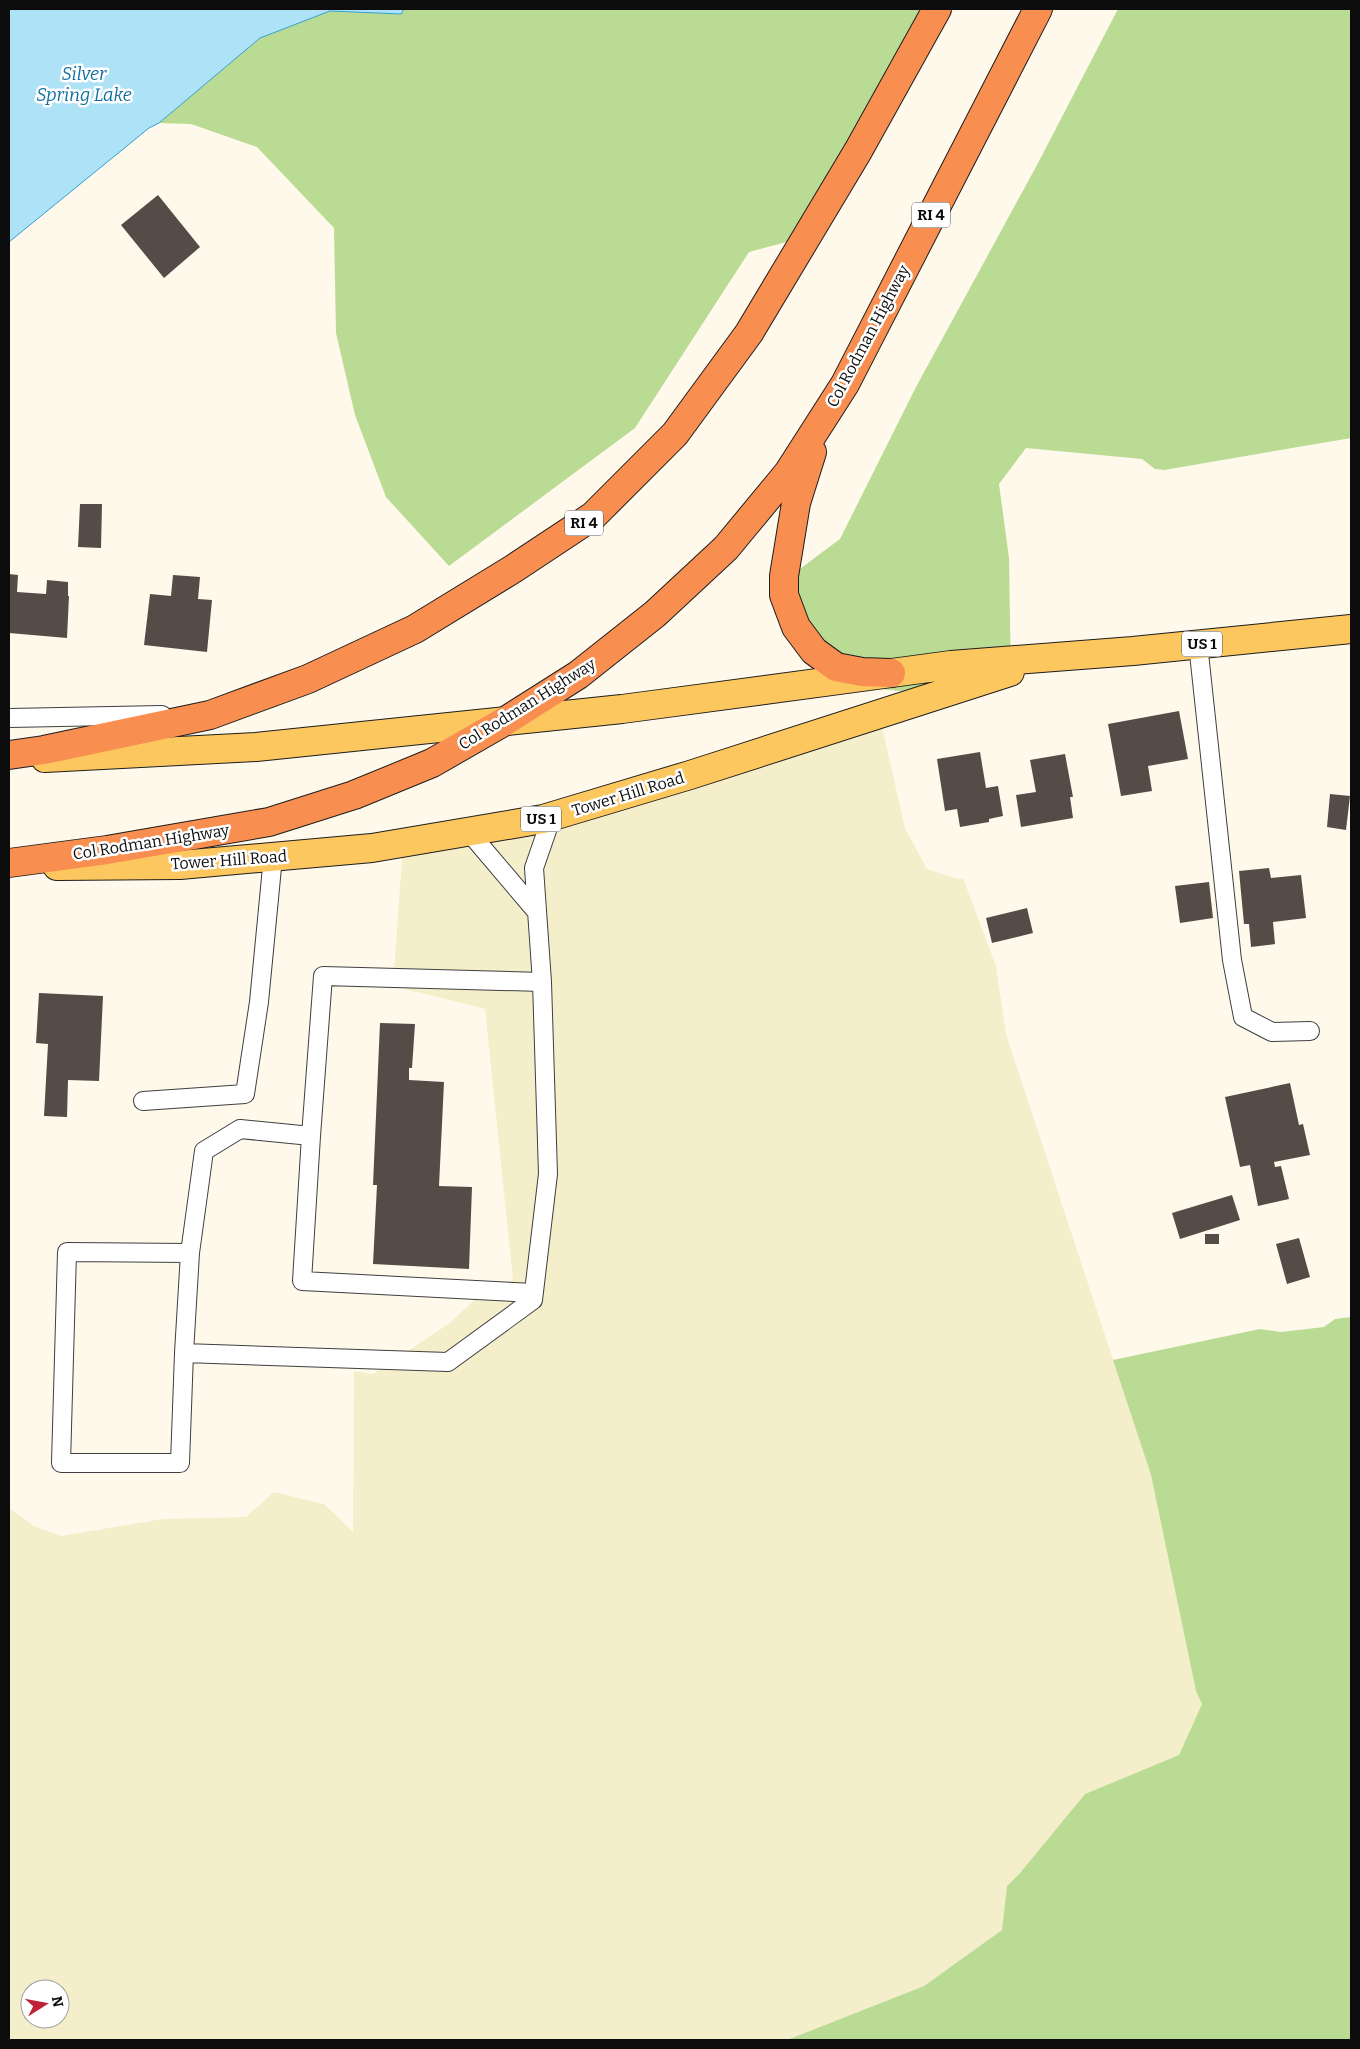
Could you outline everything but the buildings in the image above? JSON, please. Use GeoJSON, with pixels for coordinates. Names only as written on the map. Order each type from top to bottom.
{"type":"FeatureCollection","features":[{"type":"Feature","properties":{"kind":"highway","name":"RI 4"},"geometry":{"type":"LineString","coordinates":[[9,755],[44,750],[210,715],[308,679],[415,629],[513,569],[593,516],[676,434],[749,333],[858,151],[937,9]]}},
{"type":"Feature","properties":{"kind":"highway","name":"Col Rodman Highway"},"geometry":{"type":"LineString","coordinates":[[9,865],[269,822],[354,795],[432,763],[507,720],[578,675],[655,614],[726,548],[788,472],[846,384],[1038,9]]}},
{"type":"Feature","properties":{"kind":"highway"},"geometry":{"type":"LineString","coordinates":[[822,420],[796,503],[784,576],[784,595],[796,627],[814,651],[825,661],[836,667],[862,672],[891,673]]}},
{"type":"Feature","properties":{"kind":"main road","name":"Tower Hill Road"},"geometry":{"type":"LineString","coordinates":[[9,760],[256,747],[622,709],[951,666],[1351,629]]}},
{"type":"Feature","properties":{"kind":"main road","name":"Tower Hill Road"},"geometry":{"type":"LineString","coordinates":[[9,865],[180,865],[273,857],[372,848],[552,816],[690,775],[1052,658]]}},
{"type":"Feature","properties":{"kind":"lane"},"geometry":{"type":"LineString","coordinates":[[1198,644],[1232,960],[1243,1016],[1272,1032],[1310,1031]]}},
{"type":"Feature","properties":{"kind":"lane"},"geometry":{"type":"LineString","coordinates":[[9,718],[210,715]]}},
{"type":"Feature","properties":{"kind":"lane"},"geometry":{"type":"LineString","coordinates":[[184,1353],[448,1362],[533,1300],[548,1174],[542,982],[534,868],[552,816]]}},
{"type":"Feature","properties":{"kind":"lane"},"geometry":{"type":"LineString","coordinates":[[468,832],[536,911]]}},
{"type":"Feature","properties":{"kind":"lane"},"geometry":{"type":"LineString","coordinates":[[143,1101],[245,1094],[259,1002],[273,857]]}},
{"type":"Feature","properties":{"kind":"lane"},"geometry":{"type":"LineString","coordinates":[[534,1293],[302,1281],[323,976],[542,982]]}},
{"type":"Feature","properties":{"kind":"lane"},"geometry":{"type":"LineString","coordinates":[[190,1253],[67,1252],[61,1463],[180,1463],[190,1253],[204,1151],[240,1129],[311,1136]]}},
{"type":"Feature","properties":{"kind":"shaded area"},"geometry":{"type":"Polygon","coordinates":[[[881,722],[905,828],[927,869],[958,879],[963,878],[996,966],[1006,1034],[1151,1475],[1196,1691],[1202,1704],[1179,1755],[1085,1794],[1020,1873],[1007,1886],[1002,1930],[924,1986],[787,2040],[9,2040],[9,1508],[34,1526],[61,1536],[163,1519],[246,1517],[274,1492],[324,1504],[353,1532],[354,1371],[373,1374],[450,1323],[486,1289],[513,1280],[485,1009],[393,986],[403,844],[881,722]]]}},
{"type":"Feature","properties":{"kind":"green space"},"geometry":{"type":"Polygon","coordinates":[[[404,9],[937,9],[809,236],[749,252],[635,428],[449,566],[386,497],[355,415],[336,333],[334,228],[257,147],[191,124],[159,123],[260,38],[330,11],[401,14],[404,9]]]}},
{"type":"Feature","properties":{"kind":"green space"},"geometry":{"type":"Polygon","coordinates":[[[1118,9],[1351,9],[1351,438],[1164,470],[1155,469],[1142,459],[1026,448],[999,484],[1009,558],[1011,682],[900,691],[865,687],[823,667],[789,577],[840,539],[916,387],[1037,165],[1118,9]]]}},
{"type":"Feature","properties":{"kind":"green space"},"geometry":{"type":"Polygon","coordinates":[[[1351,1317],[1351,2040],[787,2040],[924,1986],[1002,1930],[1007,1886],[1020,1873],[1085,1794],[1179,1755],[1202,1704],[1196,1691],[1151,1475],[1113,1360],[1260,1329],[1281,1332],[1324,1327],[1335,1319],[1351,1317]]]}},
{"type":"Feature","properties":{"kind":"water","name":"Silver Spring Lake"},"geometry":{"type":"Polygon","coordinates":[[[9,9],[404,9],[401,14],[330,11],[260,38],[159,123],[149,128],[9,242],[9,9]]]}}]}
